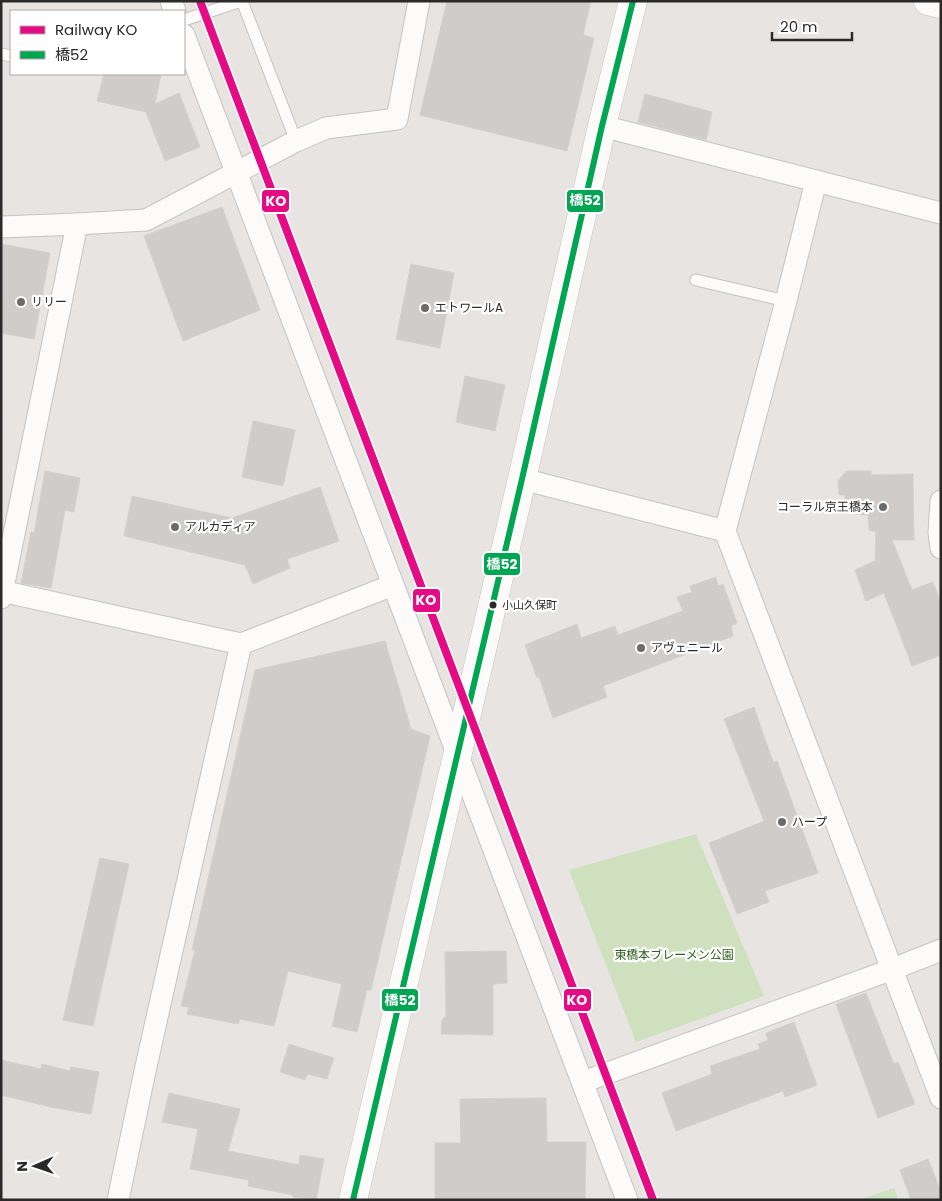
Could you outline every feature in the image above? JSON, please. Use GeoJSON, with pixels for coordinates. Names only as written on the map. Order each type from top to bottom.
{"type":"FeatureCollection","features":[{"type":"Feature","properties":{"kind":"street"},"geometry":{"type":"LineString","coordinates":[[1,227],[146,220],[296,141],[326,128],[397,119],[419,1]]}},
{"type":"Feature","properties":{"kind":"street"},"geometry":{"type":"LineString","coordinates":[[353,1200],[522,479],[602,126],[633,1]]}},
{"type":"Feature","properties":{"kind":"street"},"geometry":{"type":"LineString","coordinates":[[928,1],[941,4]]}},
{"type":"Feature","properties":{"kind":"street"},"geometry":{"type":"LineString","coordinates":[[185,38],[627,1200]]}},
{"type":"Feature","properties":{"kind":"street"},"geometry":{"type":"LineString","coordinates":[[602,126],[941,213]]}},
{"type":"Feature","properties":{"kind":"street"},"geometry":{"type":"LineString","coordinates":[[816,181],[725,530],[941,1098]]}},
{"type":"Feature","properties":{"kind":"street"},"geometry":{"type":"LineString","coordinates":[[77,224],[2,593],[241,644],[393,585]]}},
{"type":"Feature","properties":{"kind":"street"},"geometry":{"type":"LineString","coordinates":[[522,479],[725,530]]}},
{"type":"Feature","properties":{"kind":"street"},"geometry":{"type":"LineString","coordinates":[[941,501],[941,548]]}},
{"type":"Feature","properties":{"kind":"street"},"geometry":{"type":"LineString","coordinates":[[118,1200],[145,1071],[241,644]]}},
{"type":"Feature","properties":{"kind":"street"},"geometry":{"type":"LineString","coordinates":[[583,1082],[941,950]]}},
{"type":"Feature","properties":{"kind":"lane"},"geometry":{"type":"LineString","coordinates":[[185,20],[242,1],[296,141]]}},
{"type":"Feature","properties":{"kind":"lane"},"geometry":{"type":"LineString","coordinates":[[696,280],[786,301]]}},
{"type":"Feature","properties":{"kind":"green space","name":"東橋本ブレーメン公園"},"geometry":{"type":"Polygon","coordinates":[[[696,834],[764,996],[636,1042],[569,870],[696,834]]]}},
{"type":"Feature","properties":{"kind":"green space"},"geometry":{"type":"Polygon","coordinates":[[[894,1188],[898,1200],[859,1200],[894,1188]]]}},
{"type":"Feature","properties":{"kind":"building"},"geometry":{"type":"Polygon","coordinates":[[[447,1],[591,1],[583,35],[594,38],[567,151],[420,115],[447,1]]]}},
{"type":"Feature","properties":{"kind":"building"},"geometry":{"type":"Polygon","coordinates":[[[104,75],[161,75],[155,104],[179,93],[200,147],[165,161],[146,112],[97,101],[104,75]]]}},
{"type":"Feature","properties":{"kind":"building"},"geometry":{"type":"Polygon","coordinates":[[[645,94],[712,112],[706,140],[638,122],[645,94]]]}},
{"type":"Feature","properties":{"kind":"building"},"geometry":{"type":"Polygon","coordinates":[[[222,207],[260,310],[183,341],[144,236],[222,207]]]}},
{"type":"Feature","properties":{"kind":"building","name":"リリー"},"geometry":{"type":"Polygon","coordinates":[[[1,244],[50,253],[34,339],[1,333],[1,244]]]}},
{"type":"Feature","properties":{"kind":"building","name":"エトワールA"},"geometry":{"type":"Polygon","coordinates":[[[411,264],[454,273],[440,348],[396,339],[411,264]]]}},
{"type":"Feature","properties":{"kind":"building"},"geometry":{"type":"Polygon","coordinates":[[[465,376],[505,385],[495,431],[456,422],[465,376]]]}},
{"type":"Feature","properties":{"kind":"building"},"geometry":{"type":"Polygon","coordinates":[[[253,421],[295,430],[283,486],[242,477],[253,421]]]}},
{"type":"Feature","properties":{"kind":"building"},"geometry":{"type":"Polygon","coordinates":[[[45,471],[80,478],[74,512],[65,510],[51,588],[21,583],[31,532],[34,533],[45,471]]]}},
{"type":"Feature","properties":{"kind":"building"},"geometry":{"type":"Polygon","coordinates":[[[846,471],[871,471],[871,475],[913,474],[914,540],[892,540],[912,590],[933,582],[941,604],[941,655],[912,666],[884,593],[866,601],[855,570],[875,561],[876,532],[869,530],[868,515],[852,514],[852,503],[845,502],[845,495],[839,495],[838,481],[846,471]]]}},
{"type":"Feature","properties":{"kind":"building"},"geometry":{"type":"Polygon","coordinates":[[[320,487],[339,541],[287,559],[290,568],[253,584],[245,565],[124,536],[132,496],[232,518],[320,487]]]}},
{"type":"Feature","properties":{"kind":"building"},"geometry":{"type":"Polygon","coordinates":[[[716,577],[718,586],[723,584],[737,623],[731,626],[733,636],[603,686],[607,697],[553,718],[539,677],[537,678],[525,645],[577,624],[581,638],[615,626],[618,635],[683,611],[677,597],[692,592],[690,586],[716,577]]]}},
{"type":"Feature","properties":{"kind":"building"},"geometry":{"type":"Polygon","coordinates":[[[385,641],[411,729],[430,736],[371,990],[367,990],[357,1032],[332,1026],[342,984],[288,971],[274,1026],[240,1019],[238,1024],[187,1014],[189,1007],[181,1006],[195,950],[192,950],[255,670],[385,641]]]}},
{"type":"Feature","properties":{"kind":"building"},"geometry":{"type":"Polygon","coordinates":[[[754,707],[773,762],[777,761],[818,873],[765,891],[769,902],[737,914],[709,843],[764,821],[724,719],[754,707]]]}},
{"type":"Feature","properties":{"kind":"building"},"geometry":{"type":"Polygon","coordinates":[[[100,858],[129,864],[93,1026],[63,1020],[100,858]]]}},
{"type":"Feature","properties":{"kind":"building"},"geometry":{"type":"Polygon","coordinates":[[[506,951],[507,983],[493,984],[493,1035],[441,1034],[442,1020],[446,1016],[445,952],[506,951]]]}},
{"type":"Feature","properties":{"kind":"building"},"geometry":{"type":"Polygon","coordinates":[[[866,993],[894,1064],[898,1062],[915,1104],[878,1118],[836,1004],[866,993]]]}},
{"type":"Feature","properties":{"kind":"building"},"geometry":{"type":"Polygon","coordinates":[[[794,1022],[817,1085],[785,1097],[783,1091],[676,1131],[662,1093],[712,1074],[710,1066],[760,1049],[758,1044],[768,1040],[766,1033],[794,1022]]]}},
{"type":"Feature","properties":{"kind":"building"},"geometry":{"type":"Polygon","coordinates":[[[289,1044],[334,1058],[327,1079],[307,1074],[305,1080],[280,1072],[289,1044]]]}},
{"type":"Feature","properties":{"kind":"building"},"geometry":{"type":"Polygon","coordinates":[[[1,1060],[41,1069],[42,1064],[70,1071],[71,1067],[99,1072],[91,1114],[55,1108],[1,1095],[1,1060]]]}},
{"type":"Feature","properties":{"kind":"building"},"geometry":{"type":"Polygon","coordinates":[[[169,1093],[240,1109],[228,1151],[299,1165],[300,1155],[324,1159],[316,1200],[293,1197],[293,1195],[248,1186],[249,1180],[190,1169],[198,1129],[162,1122],[169,1093]]]}},
{"type":"Feature","properties":{"kind":"building"},"geometry":{"type":"Polygon","coordinates":[[[546,1098],[547,1142],[586,1142],[585,1200],[435,1200],[435,1143],[461,1143],[460,1099],[546,1098]]]}},
{"type":"Feature","properties":{"kind":"building"},"geometry":{"type":"Polygon","coordinates":[[[928,1159],[941,1192],[941,1200],[911,1200],[900,1170],[928,1159]]]}},
{"type":"Feature","properties":{"kind":"rail line","name":"KO"},"geometry":{"type":"LineString","coordinates":[[200,1],[653,1200]]}},
{"type":"Feature","properties":{"kind":"transit line","name":"橋52"},"geometry":{"type":"LineString","coordinates":[[353,1200],[522,479],[602,126],[633,1]]}},
{"type":"Feature","properties":{"kind":"place","name":"リリー"},"geometry":{"type":"Point","coordinates":[21,302]}},
{"type":"Feature","properties":{"kind":"place","name":"エトワールA"},"geometry":{"type":"Point","coordinates":[425,308]}},
{"type":"Feature","properties":{"kind":"place","name":"コーラル京王橋本"},"geometry":{"type":"Point","coordinates":[883,507]}},
{"type":"Feature","properties":{"kind":"place","name":"アルカディア"},"geometry":{"type":"Point","coordinates":[175,527]}},
{"type":"Feature","properties":{"kind":"place","name":"小山久保町"},"geometry":{"type":"Point","coordinates":[493,605]}},
{"type":"Feature","properties":{"kind":"place","name":"アヴェニール"},"geometry":{"type":"Point","coordinates":[641,648]}},
{"type":"Feature","properties":{"kind":"place","name":"ハープ"},"geometry":{"type":"Point","coordinates":[782,822]}}]}
